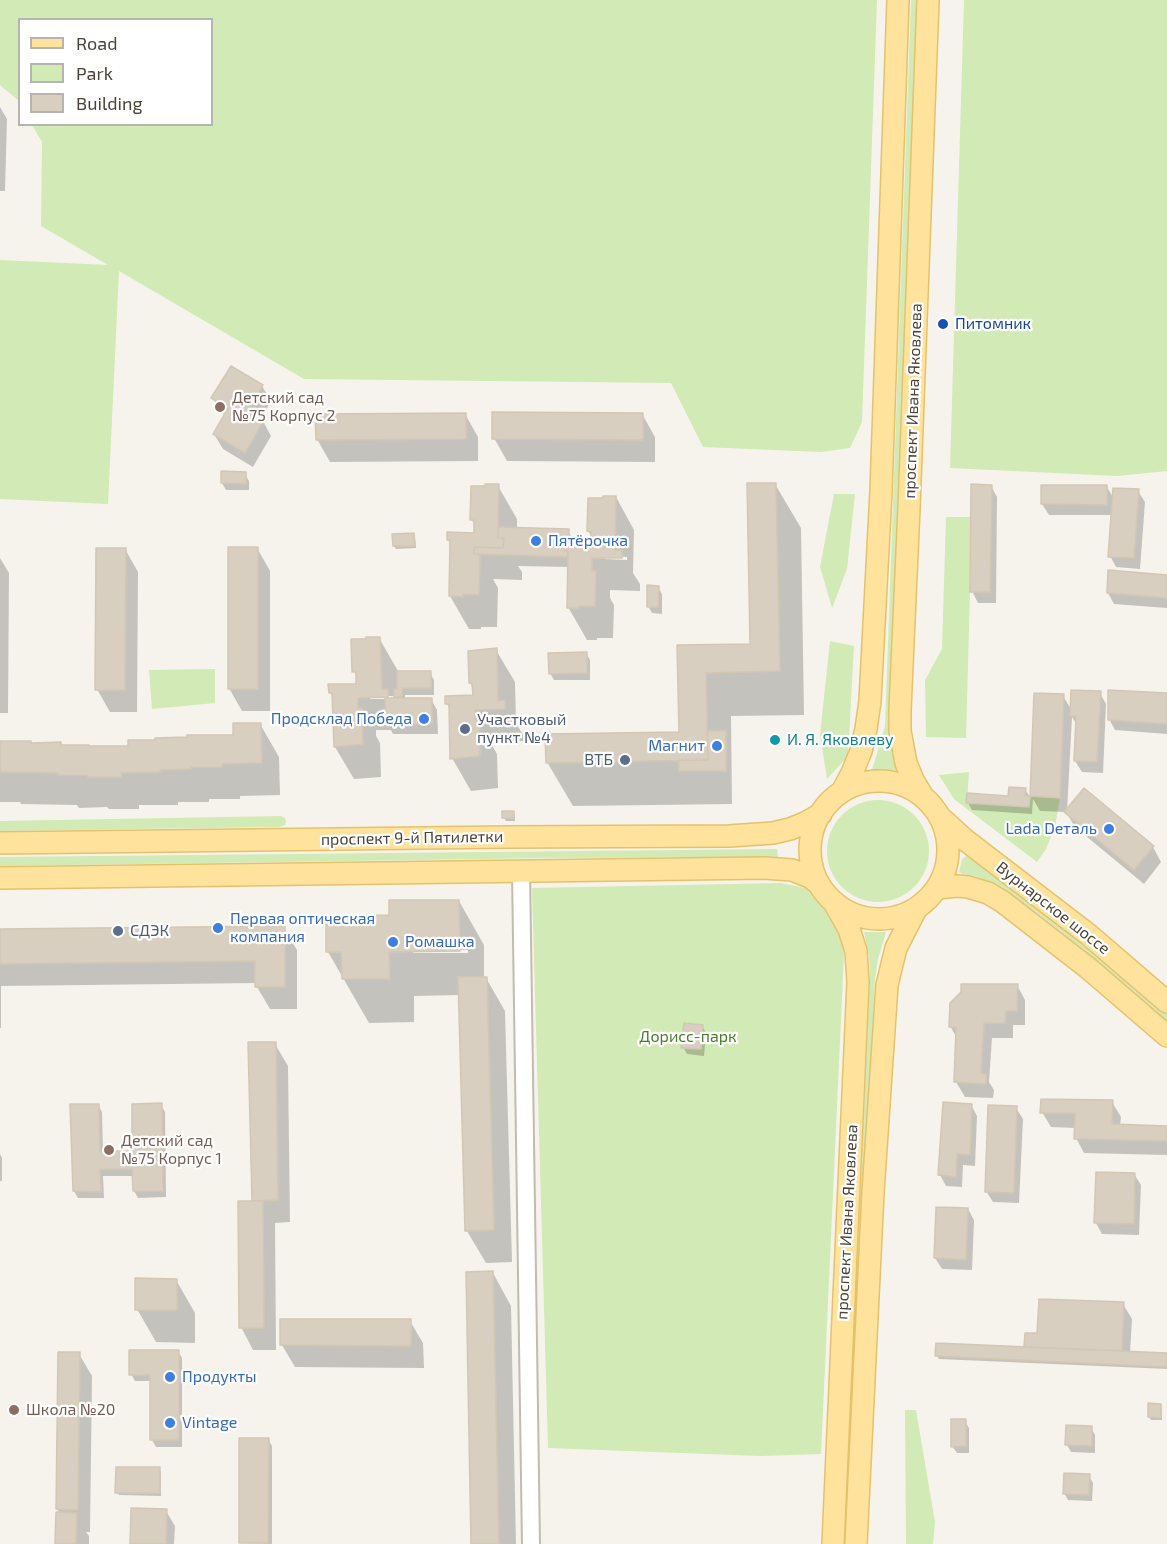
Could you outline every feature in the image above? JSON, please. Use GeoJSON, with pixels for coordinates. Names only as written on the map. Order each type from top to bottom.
{"type":"FeatureCollection","features":[{"type":"Feature","properties":{"kind":"main road","name":"проспект Ивана Яковлева"},"geometry":{"type":"LineString","coordinates":[[843,790],[861,751],[870,701],[881,483],[898,0]]}},
{"type":"Feature","properties":{"kind":"main road","name":"проспект Ивана Яковлева"},"geometry":{"type":"LineString","coordinates":[[923,797],[906,763],[900,731],[900,710],[928,0]]}},
{"type":"Feature","properties":{"kind":"main road"},"geometry":{"type":"LineString","coordinates":[[880,782],[909,789],[923,797],[938,815],[946,832],[947,864],[938,888],[916,909],[884,918],[866,918],[849,913],[835,904],[819,884],[812,870],[810,857],[812,834],[821,814],[831,800],[843,790],[880,782]]}},
{"type":"Feature","properties":{"kind":"main road","name":"проспект 9-й Пятилетки"},"geometry":{"type":"LineString","coordinates":[[0,843],[729,836],[774,833],[805,823],[821,814]]}},
{"type":"Feature","properties":{"kind":"main road","name":"Вурнарское шоссе"},"geometry":{"type":"LineString","coordinates":[[938,815],[964,839],[1089,935],[1167,1002]]}},
{"type":"Feature","properties":{"kind":"main road","name":"проспект 9-й Пятилетки"},"geometry":{"type":"LineString","coordinates":[[0,878],[772,868],[802,873],[819,884]]}},
{"type":"Feature","properties":{"kind":"main road","name":"Вурнарское шоссе"},"geometry":{"type":"LineString","coordinates":[[938,888],[968,887],[988,893],[1003,902],[1088,968],[1167,1036]]}},
{"type":"Feature","properties":{"kind":"main road","name":"проспект Ивана Яковлева"},"geometry":{"type":"LineString","coordinates":[[833,1544],[858,982],[856,951],[849,929],[835,904]]}},
{"type":"Feature","properties":{"kind":"main road","name":"проспект Ивана Яковлева"},"geometry":{"type":"LineString","coordinates":[[856,1544],[873,1193],[887,985],[896,948],[916,909]]}},
{"type":"Feature","properties":{"kind":"street"},"geometry":{"type":"LineString","coordinates":[[520,871],[531,1544]]}},
{"type":"Feature","properties":{"kind":"green space"},"geometry":{"type":"Polygon","coordinates":[[[0,0],[877,0],[862,422],[850,448],[821,452],[703,447],[671,383],[304,379],[119,271],[108,504],[0,499],[0,260],[108,265],[41,226],[42,142],[33,126],[213,126],[213,18],[18,18],[18,100],[0,85],[0,0]]]}},
{"type":"Feature","properties":{"kind":"green space"},"geometry":{"type":"Polygon","coordinates":[[[911,0],[917,0],[893,725],[904,771],[872,770],[885,726],[911,0]]]}},
{"type":"Feature","properties":{"kind":"green space"},"geometry":{"type":"Polygon","coordinates":[[[964,0],[1167,0],[1167,471],[1117,476],[950,468],[964,0]]]}},
{"type":"Feature","properties":{"kind":"green space"},"geometry":{"type":"Polygon","coordinates":[[[834,494],[855,494],[847,569],[832,608],[820,567],[834,494]]]}},
{"type":"Feature","properties":{"kind":"green space"},"geometry":{"type":"Polygon","coordinates":[[[946,517],[970,517],[966,738],[926,737],[925,680],[942,649],[946,517]]]}},
{"type":"Feature","properties":{"kind":"green space"},"geometry":{"type":"Polygon","coordinates":[[[830,641],[854,646],[848,756],[827,779],[820,735],[830,641]]]}},
{"type":"Feature","properties":{"kind":"green space"},"geometry":{"type":"Polygon","coordinates":[[[215,669],[215,703],[152,709],[149,670],[215,669]]]}},
{"type":"Feature","properties":{"kind":"green space"},"geometry":{"type":"Polygon","coordinates":[[[969,772],[967,803],[1029,807],[1030,796],[1060,798],[1055,826],[1046,849],[1037,862],[954,799],[939,775],[969,772]]]}},
{"type":"Feature","properties":{"kind":"green space"},"geometry":{"type":"Polygon","coordinates":[[[878,800],[897,804],[914,815],[925,832],[929,851],[925,870],[914,887],[897,898],[878,902],[859,898],[842,887],[831,870],[827,851],[831,832],[842,815],[859,804],[878,800]]]}},
{"type":"Feature","properties":{"kind":"green space"},"geometry":{"type":"Polygon","coordinates":[[[281,816],[286,821],[285,825],[279,827],[0,831],[0,821],[281,816]]]}},
{"type":"Feature","properties":{"kind":"green space"},"geometry":{"type":"Polygon","coordinates":[[[777,849],[778,857],[0,866],[0,857],[777,849]]]}},
{"type":"Feature","properties":{"kind":"green space"},"geometry":{"type":"Polygon","coordinates":[[[966,856],[1040,907],[1083,942],[1167,1014],[1167,1022],[1036,912],[998,885],[959,872],[962,859],[966,856]]]}},
{"type":"Feature","properties":{"kind":"green space","name":"Дорисс-парк"},"geometry":{"type":"Polygon","coordinates":[[[781,883],[816,890],[840,915],[844,954],[821,1454],[761,1456],[548,1448],[532,888],[781,883]]]}},
{"type":"Feature","properties":{"kind":"green space"},"geometry":{"type":"Polygon","coordinates":[[[864,932],[886,932],[875,978],[849,1544],[844,1544],[870,978],[869,956],[864,932]]]}},
{"type":"Feature","properties":{"kind":"green space"},"geometry":{"type":"Polygon","coordinates":[[[905,1410],[916,1410],[935,1522],[933,1544],[906,1544],[905,1410]]]}},
{"type":"Feature","properties":{"kind":"building"},"geometry":{"type":"Polygon","coordinates":[[[231,366],[263,385],[248,411],[264,420],[245,453],[213,434],[228,408],[211,398],[231,366]]]}},
{"type":"Feature","properties":{"kind":"building"},"geometry":{"type":"Polygon","coordinates":[[[492,412],[643,413],[643,440],[492,439],[492,412]]]}},
{"type":"Feature","properties":{"kind":"building"},"geometry":{"type":"Polygon","coordinates":[[[466,413],[466,439],[316,440],[315,414],[466,413]]]}},
{"type":"Feature","properties":{"kind":"building"},"geometry":{"type":"Polygon","coordinates":[[[221,471],[246,472],[246,484],[221,483],[221,471]]]}},
{"type":"Feature","properties":{"kind":"building"},"geometry":{"type":"Polygon","coordinates":[[[747,483],[776,483],[780,671],[706,673],[708,760],[546,763],[545,734],[679,732],[677,645],[750,644],[747,483]]]}},
{"type":"Feature","properties":{"kind":"building"},"geometry":{"type":"Polygon","coordinates":[[[485,484],[499,484],[498,538],[504,538],[503,548],[474,547],[474,554],[480,554],[479,595],[449,596],[450,540],[447,540],[447,532],[474,533],[474,520],[470,520],[471,486],[485,486],[485,484]]]}},
{"type":"Feature","properties":{"kind":"building"},"geometry":{"type":"Polygon","coordinates":[[[971,484],[992,485],[990,592],[970,592],[971,484]]]}},
{"type":"Feature","properties":{"kind":"building"},"geometry":{"type":"Polygon","coordinates":[[[1041,485],[1107,485],[1107,505],[1041,504],[1041,485]]]}},
{"type":"Feature","properties":{"kind":"building"},"geometry":{"type":"Polygon","coordinates":[[[1113,488],[1139,489],[1134,558],[1108,557],[1113,488]]]}},
{"type":"Feature","properties":{"kind":"building"},"geometry":{"type":"Polygon","coordinates":[[[603,496],[616,496],[615,550],[622,550],[622,558],[592,558],[592,571],[596,571],[595,606],[567,608],[568,550],[564,550],[564,543],[591,544],[591,532],[587,531],[588,498],[603,498],[603,496]]]}},
{"type":"Feature","properties":{"kind":"building","name":"Пятёрочка"},"geometry":{"type":"Polygon","coordinates":[[[498,527],[569,529],[569,543],[564,543],[564,550],[568,550],[568,557],[474,554],[474,547],[503,548],[504,538],[498,538],[498,527]]]}},
{"type":"Feature","properties":{"kind":"building"},"geometry":{"type":"Polygon","coordinates":[[[414,533],[415,546],[393,546],[392,534],[414,533]]]}},
{"type":"Feature","properties":{"kind":"building"},"geometry":{"type":"Polygon","coordinates":[[[228,547],[258,547],[258,689],[228,689],[228,547]]]}},
{"type":"Feature","properties":{"kind":"building"},"geometry":{"type":"Polygon","coordinates":[[[96,548],[126,548],[125,690],[95,690],[96,548]]]}},
{"type":"Feature","properties":{"kind":"building"},"geometry":{"type":"Polygon","coordinates":[[[1108,570],[1167,575],[1167,598],[1107,593],[1108,570]]]}},
{"type":"Feature","properties":{"kind":"building"},"geometry":{"type":"Polygon","coordinates":[[[647,585],[659,586],[658,607],[647,607],[647,585]]]}},
{"type":"Feature","properties":{"kind":"building"},"geometry":{"type":"Polygon","coordinates":[[[366,637],[380,637],[382,689],[388,689],[388,697],[358,698],[358,708],[362,708],[363,744],[334,747],[332,693],[329,693],[328,684],[356,684],[356,672],[352,672],[351,639],[366,639],[366,637]]]}},
{"type":"Feature","properties":{"kind":"building"},"geometry":{"type":"Polygon","coordinates":[[[497,648],[498,701],[505,700],[505,709],[475,710],[475,720],[479,720],[480,756],[450,759],[449,704],[445,704],[445,696],[473,695],[472,683],[469,683],[468,651],[497,648]]]}},
{"type":"Feature","properties":{"kind":"building"},"geometry":{"type":"Polygon","coordinates":[[[587,652],[587,673],[549,674],[548,653],[587,652]]]}},
{"type":"Feature","properties":{"kind":"building"},"geometry":{"type":"Polygon","coordinates":[[[397,671],[431,671],[431,688],[402,688],[402,696],[394,697],[394,689],[397,689],[397,671]]]}},
{"type":"Feature","properties":{"kind":"building"},"geometry":{"type":"Polygon","coordinates":[[[1071,690],[1101,691],[1097,762],[1074,761],[1076,716],[1070,716],[1071,690]]]}},
{"type":"Feature","properties":{"kind":"building"},"geometry":{"type":"Polygon","coordinates":[[[1108,690],[1167,693],[1167,724],[1108,720],[1108,690]]]}},
{"type":"Feature","properties":{"kind":"building"},"geometry":{"type":"Polygon","coordinates":[[[1034,693],[1064,694],[1060,798],[1030,796],[1034,693]]]}},
{"type":"Feature","properties":{"kind":"building"},"geometry":{"type":"Polygon","coordinates":[[[385,698],[432,698],[432,724],[386,724],[385,698]]]}},
{"type":"Feature","properties":{"kind":"building"},"geometry":{"type":"Polygon","coordinates":[[[233,723],[261,723],[262,763],[222,764],[222,767],[191,767],[191,769],[160,770],[160,772],[121,773],[121,777],[1,772],[0,769],[0,741],[128,746],[128,740],[155,740],[155,738],[187,737],[187,735],[233,735],[233,723]]]}},
{"type":"Feature","properties":{"kind":"building","name":"Магнит"},"geometry":{"type":"Polygon","coordinates":[[[707,731],[726,731],[726,771],[679,771],[679,760],[708,760],[707,731]]]}},
{"type":"Feature","properties":{"kind":"building"},"geometry":{"type":"Polygon","coordinates":[[[1009,787],[1026,788],[1025,796],[1030,796],[1029,807],[966,803],[967,793],[1008,796],[1009,787]]]}},
{"type":"Feature","properties":{"kind":"building","name":"Lada Dеталь"},"geometry":{"type":"Polygon","coordinates":[[[1084,788],[1154,846],[1134,870],[1064,812],[1084,788]]]}},
{"type":"Feature","properties":{"kind":"building"},"geometry":{"type":"Polygon","coordinates":[[[502,811],[514,811],[514,818],[502,818],[502,811]]]}},
{"type":"Feature","properties":{"kind":"building","name":"Ромашка"},"geometry":{"type":"Polygon","coordinates":[[[389,900],[459,900],[460,951],[389,952],[390,979],[342,979],[341,952],[326,952],[326,916],[389,915],[389,900]]]}},
{"type":"Feature","properties":{"kind":"building"},"geometry":{"type":"Polygon","coordinates":[[[285,926],[285,987],[255,987],[255,961],[0,964],[0,929],[285,926]]]}},
{"type":"Feature","properties":{"kind":"building"},"geometry":{"type":"Polygon","coordinates":[[[458,977],[487,977],[494,1230],[465,1231],[458,977]]]}},
{"type":"Feature","properties":{"kind":"building"},"geometry":{"type":"Polygon","coordinates":[[[961,984],[1018,984],[1017,1011],[1006,1011],[1005,1023],[984,1023],[981,1073],[986,1074],[986,1084],[954,1082],[956,1027],[949,1027],[950,1003],[961,992],[961,984]]]}},
{"type":"Feature","properties":{"kind":"building"},"geometry":{"type":"Polygon","coordinates":[[[684,1023],[703,1025],[701,1049],[681,1048],[684,1023]]]}},
{"type":"Feature","properties":{"kind":"building"},"geometry":{"type":"Polygon","coordinates":[[[248,1042],[276,1042],[278,1200],[252,1201],[248,1042]]]}},
{"type":"Feature","properties":{"kind":"building"},"geometry":{"type":"Polygon","coordinates":[[[1041,1099],[1113,1100],[1112,1124],[1167,1126],[1167,1141],[1074,1139],[1075,1113],[1040,1113],[1041,1099]]]}},
{"type":"Feature","properties":{"kind":"building"},"geometry":{"type":"Polygon","coordinates":[[[943,1102],[972,1104],[970,1155],[957,1154],[956,1177],[938,1175],[943,1102]]]}},
{"type":"Feature","properties":{"kind":"building"},"geometry":{"type":"Polygon","coordinates":[[[162,1103],[163,1191],[133,1191],[132,1169],[100,1169],[101,1192],[73,1191],[70,1104],[99,1104],[100,1151],[132,1151],[132,1104],[162,1103]]]}},
{"type":"Feature","properties":{"kind":"building"},"geometry":{"type":"Polygon","coordinates":[[[988,1105],[1017,1106],[1014,1193],[985,1192],[988,1105]]]}},
{"type":"Feature","properties":{"kind":"building"},"geometry":{"type":"Polygon","coordinates":[[[1096,1172],[1135,1173],[1134,1224],[1094,1223],[1096,1172]]]}},
{"type":"Feature","properties":{"kind":"building"},"geometry":{"type":"Polygon","coordinates":[[[238,1201],[263,1201],[264,1328],[239,1328],[238,1201]]]}},
{"type":"Feature","properties":{"kind":"building"},"geometry":{"type":"Polygon","coordinates":[[[936,1207],[968,1208],[966,1260],[934,1258],[936,1207]]]}},
{"type":"Feature","properties":{"kind":"building"},"geometry":{"type":"Polygon","coordinates":[[[493,1271],[499,1544],[471,1544],[466,1272],[493,1271]]]}},
{"type":"Feature","properties":{"kind":"building"},"geometry":{"type":"Polygon","coordinates":[[[135,1278],[177,1279],[177,1310],[135,1310],[135,1278]]]}},
{"type":"Feature","properties":{"kind":"building"},"geometry":{"type":"Polygon","coordinates":[[[1039,1299],[1124,1302],[1122,1351],[1024,1347],[1025,1333],[1037,1333],[1039,1299]]]}},
{"type":"Feature","properties":{"kind":"building"},"geometry":{"type":"Polygon","coordinates":[[[280,1319],[411,1319],[411,1346],[280,1345],[280,1319]]]}},
{"type":"Feature","properties":{"kind":"building"},"geometry":{"type":"Polygon","coordinates":[[[936,1343],[1167,1353],[1167,1367],[935,1356],[936,1343]]]}},
{"type":"Feature","properties":{"kind":"building"},"geometry":{"type":"Polygon","coordinates":[[[129,1350],[179,1350],[179,1440],[150,1440],[150,1375],[129,1375],[129,1350]]]}},
{"type":"Feature","properties":{"kind":"building"},"geometry":{"type":"Polygon","coordinates":[[[58,1352],[80,1352],[78,1510],[56,1509],[58,1352]]]}},
{"type":"Feature","properties":{"kind":"building"},"geometry":{"type":"Polygon","coordinates":[[[1148,1403],[1161,1404],[1161,1418],[1148,1417],[1148,1403]]]}},
{"type":"Feature","properties":{"kind":"building"},"geometry":{"type":"Polygon","coordinates":[[[951,1419],[966,1419],[966,1446],[951,1447],[951,1419]]]}},
{"type":"Feature","properties":{"kind":"building"},"geometry":{"type":"Polygon","coordinates":[[[1066,1425],[1092,1426],[1092,1446],[1065,1445],[1066,1425]]]}},
{"type":"Feature","properties":{"kind":"building"},"geometry":{"type":"Polygon","coordinates":[[[239,1438],[269,1438],[268,1543],[239,1543],[239,1438]]]}},
{"type":"Feature","properties":{"kind":"building"},"geometry":{"type":"Polygon","coordinates":[[[116,1467],[160,1467],[160,1493],[115,1493],[116,1467]]]}},
{"type":"Feature","properties":{"kind":"building"},"geometry":{"type":"Polygon","coordinates":[[[1064,1473],[1090,1474],[1089,1495],[1063,1494],[1064,1473]]]}},
{"type":"Feature","properties":{"kind":"building"},"geometry":{"type":"Polygon","coordinates":[[[131,1508],[167,1509],[166,1544],[130,1544],[131,1508]]]}},
{"type":"Feature","properties":{"kind":"building"},"geometry":{"type":"Polygon","coordinates":[[[56,1512],[77,1513],[76,1544],[55,1544],[56,1512]]]}},
{"type":"Feature","properties":{"kind":"place","name":"Питомник"},"geometry":{"type":"Point","coordinates":[943,324]}},
{"type":"Feature","properties":{"kind":"place","name":"Детский сад №75 Корпус 2"},"geometry":{"type":"Point","coordinates":[220,407]}},
{"type":"Feature","properties":{"kind":"place","name":"Пятёрочка"},"geometry":{"type":"Point","coordinates":[536,541]}},
{"type":"Feature","properties":{"kind":"place","name":"Продсклад Победа"},"geometry":{"type":"Point","coordinates":[424,719]}},
{"type":"Feature","properties":{"kind":"place","name":"Участковый пункт №4"},"geometry":{"type":"Point","coordinates":[465,729]}},
{"type":"Feature","properties":{"kind":"place","name":"И. Я. Яковлеву"},"geometry":{"type":"Point","coordinates":[775,740]}},
{"type":"Feature","properties":{"kind":"place","name":"Магнит"},"geometry":{"type":"Point","coordinates":[717,746]}},
{"type":"Feature","properties":{"kind":"place","name":"ВТБ"},"geometry":{"type":"Point","coordinates":[625,760]}},
{"type":"Feature","properties":{"kind":"place","name":"Lada Dеталь"},"geometry":{"type":"Point","coordinates":[1109,829]}},
{"type":"Feature","properties":{"kind":"place","name":"Первая оптическая компания"},"geometry":{"type":"Point","coordinates":[218,928]}},
{"type":"Feature","properties":{"kind":"place","name":"СДЭК"},"geometry":{"type":"Point","coordinates":[118,931]}},
{"type":"Feature","properties":{"kind":"place","name":"Ромашка"},"geometry":{"type":"Point","coordinates":[393,942]}},
{"type":"Feature","properties":{"kind":"place","name":"Детский сад №75 Корпус 1"},"geometry":{"type":"Point","coordinates":[109,1150]}},
{"type":"Feature","properties":{"kind":"place","name":"Продукты"},"geometry":{"type":"Point","coordinates":[170,1377]}},
{"type":"Feature","properties":{"kind":"place","name":"Школа №20"},"geometry":{"type":"Point","coordinates":[14,1410]}},
{"type":"Feature","properties":{"kind":"place","name":"Vintage"},"geometry":{"type":"Point","coordinates":[170,1423]}}]}
